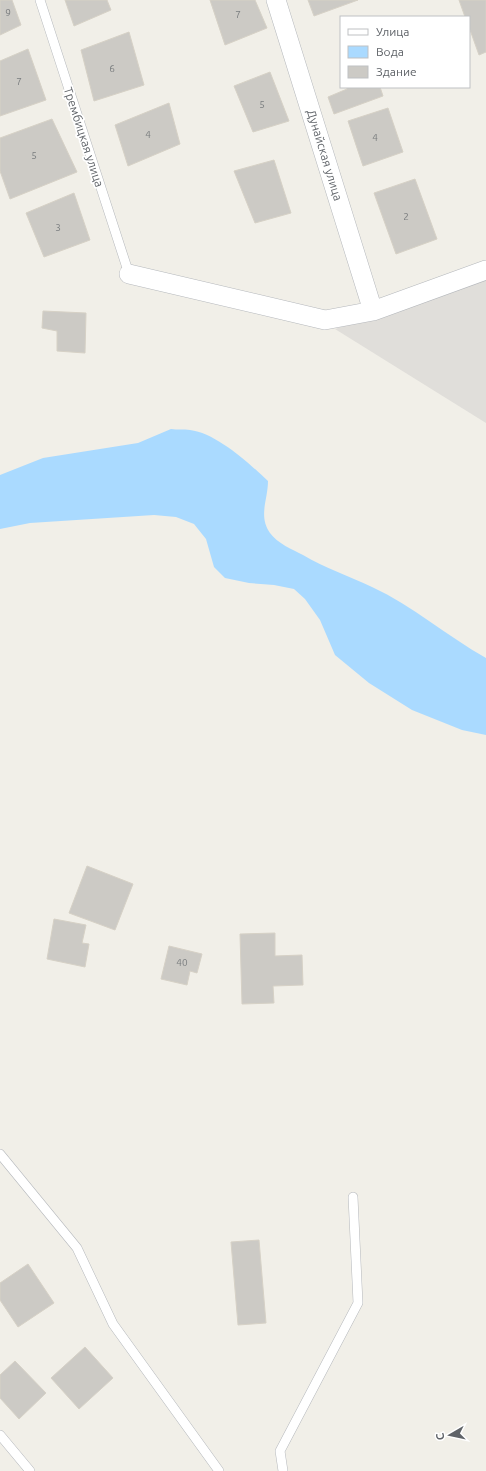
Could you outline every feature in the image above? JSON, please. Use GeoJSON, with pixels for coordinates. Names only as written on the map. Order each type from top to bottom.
{"type":"FeatureCollection","features":[{"type":"Feature","properties":{"kind":"street","name":"Дунайская улица"},"geometry":{"type":"LineString","coordinates":[[276,0],[374,311]]}},
{"type":"Feature","properties":{"kind":"street"},"geometry":{"type":"LineString","coordinates":[[129,274],[324,320],[374,311],[486,270]]}},
{"type":"Feature","properties":{"kind":"lane","name":"Трембицкая улица"},"geometry":{"type":"LineString","coordinates":[[40,0],[129,274]]}},
{"type":"Feature","properties":{"kind":"lane"},"geometry":{"type":"LineString","coordinates":[[0,1154],[77,1248],[113,1324],[219,1471]]}},
{"type":"Feature","properties":{"kind":"lane"},"geometry":{"type":"LineString","coordinates":[[283,1471],[280,1451],[358,1303],[353,1197]]}},
{"type":"Feature","properties":{"kind":"lane"},"geometry":{"type":"LineString","coordinates":[[0,1435],[30,1471]]}},
{"type":"Feature","properties":{"kind":"shaded area"},"geometry":{"type":"Polygon","coordinates":[[[486,278],[486,423],[335,329],[486,278]]]}},
{"type":"Feature","properties":{"kind":"water"},"geometry":{"type":"Polygon","coordinates":[[[171,429],[200,432],[210,437],[232,450],[268,481],[264,508],[266,527],[273,537],[281,543],[320,564],[363,583],[402,603],[486,658],[486,735],[462,730],[412,710],[369,683],[335,655],[320,620],[305,599],[294,589],[225,578],[214,567],[206,539],[194,524],[176,517],[154,515],[30,523],[0,529],[0,475],[43,458],[138,443],[171,429]]]}},
{"type":"Feature","properties":{"kind":"building"},"geometry":{"type":"Polygon","coordinates":[[[0,0],[12,0],[21,25],[0,35],[0,0]]]}},
{"type":"Feature","properties":{"kind":"building"},"geometry":{"type":"Polygon","coordinates":[[[65,0],[107,0],[111,10],[74,26],[65,0]]]}},
{"type":"Feature","properties":{"kind":"building"},"geometry":{"type":"Polygon","coordinates":[[[210,0],[255,0],[267,28],[225,45],[210,0]]]}},
{"type":"Feature","properties":{"kind":"building"},"geometry":{"type":"Polygon","coordinates":[[[308,0],[358,0],[314,16],[308,0]]]}},
{"type":"Feature","properties":{"kind":"building"},"geometry":{"type":"Polygon","coordinates":[[[459,0],[486,0],[486,52],[479,55],[470,30],[470,16],[465,16],[459,0]]]}},
{"type":"Feature","properties":{"kind":"building"},"geometry":{"type":"Polygon","coordinates":[[[129,32],[144,85],[94,101],[81,50],[129,32]]]}},
{"type":"Feature","properties":{"kind":"building"},"geometry":{"type":"Polygon","coordinates":[[[28,49],[46,100],[0,116],[0,61],[28,49]]]}},
{"type":"Feature","properties":{"kind":"building"},"geometry":{"type":"Polygon","coordinates":[[[270,72],[289,121],[253,132],[234,86],[270,72]]]}},
{"type":"Feature","properties":{"kind":"building"},"geometry":{"type":"Polygon","coordinates":[[[380,88],[383,96],[334,114],[328,97],[347,89],[380,88]]]}},
{"type":"Feature","properties":{"kind":"building"},"geometry":{"type":"Polygon","coordinates":[[[169,103],[180,144],[128,166],[115,125],[169,103]]]}},
{"type":"Feature","properties":{"kind":"building"},"geometry":{"type":"Polygon","coordinates":[[[388,108],[403,152],[363,166],[348,121],[388,108]]]}},
{"type":"Feature","properties":{"kind":"building"},"geometry":{"type":"Polygon","coordinates":[[[52,119],[77,172],[10,199],[0,171],[0,138],[52,119]]]}},
{"type":"Feature","properties":{"kind":"building"},"geometry":{"type":"Polygon","coordinates":[[[274,160],[291,213],[255,223],[234,171],[274,160]]]}},
{"type":"Feature","properties":{"kind":"building"},"geometry":{"type":"Polygon","coordinates":[[[415,179],[437,239],[396,254],[374,193],[415,179]]]}},
{"type":"Feature","properties":{"kind":"building"},"geometry":{"type":"Polygon","coordinates":[[[74,193],[90,240],[44,257],[26,213],[74,193]]]}},
{"type":"Feature","properties":{"kind":"building"},"geometry":{"type":"Polygon","coordinates":[[[43,311],[86,313],[85,353],[57,351],[57,331],[42,328],[43,311]]]}},
{"type":"Feature","properties":{"kind":"building"},"geometry":{"type":"Polygon","coordinates":[[[87,866],[133,884],[115,930],[69,913],[87,866]]]}},
{"type":"Feature","properties":{"kind":"building"},"geometry":{"type":"Polygon","coordinates":[[[54,919],[86,925],[82,943],[89,944],[85,967],[47,959],[54,919]]]}},
{"type":"Feature","properties":{"kind":"building"},"geometry":{"type":"Polygon","coordinates":[[[275,933],[275,956],[302,955],[303,985],[273,986],[274,1003],[242,1004],[240,934],[275,933]]]}},
{"type":"Feature","properties":{"kind":"building"},"geometry":{"type":"Polygon","coordinates":[[[169,946],[202,954],[197,973],[190,971],[187,985],[161,979],[169,946]]]}},
{"type":"Feature","properties":{"kind":"building"},"geometry":{"type":"Polygon","coordinates":[[[259,1240],[266,1323],[238,1325],[231,1242],[259,1240]]]}},
{"type":"Feature","properties":{"kind":"building"},"geometry":{"type":"Polygon","coordinates":[[[28,1264],[54,1303],[18,1327],[0,1300],[0,1283],[28,1264]]]}},
{"type":"Feature","properties":{"kind":"building"},"geometry":{"type":"Polygon","coordinates":[[[85,1347],[113,1378],[79,1409],[51,1378],[85,1347]]]}},
{"type":"Feature","properties":{"kind":"building"},"geometry":{"type":"Polygon","coordinates":[[[15,1361],[46,1393],[19,1419],[0,1398],[0,1375],[15,1361]]]}}]}
